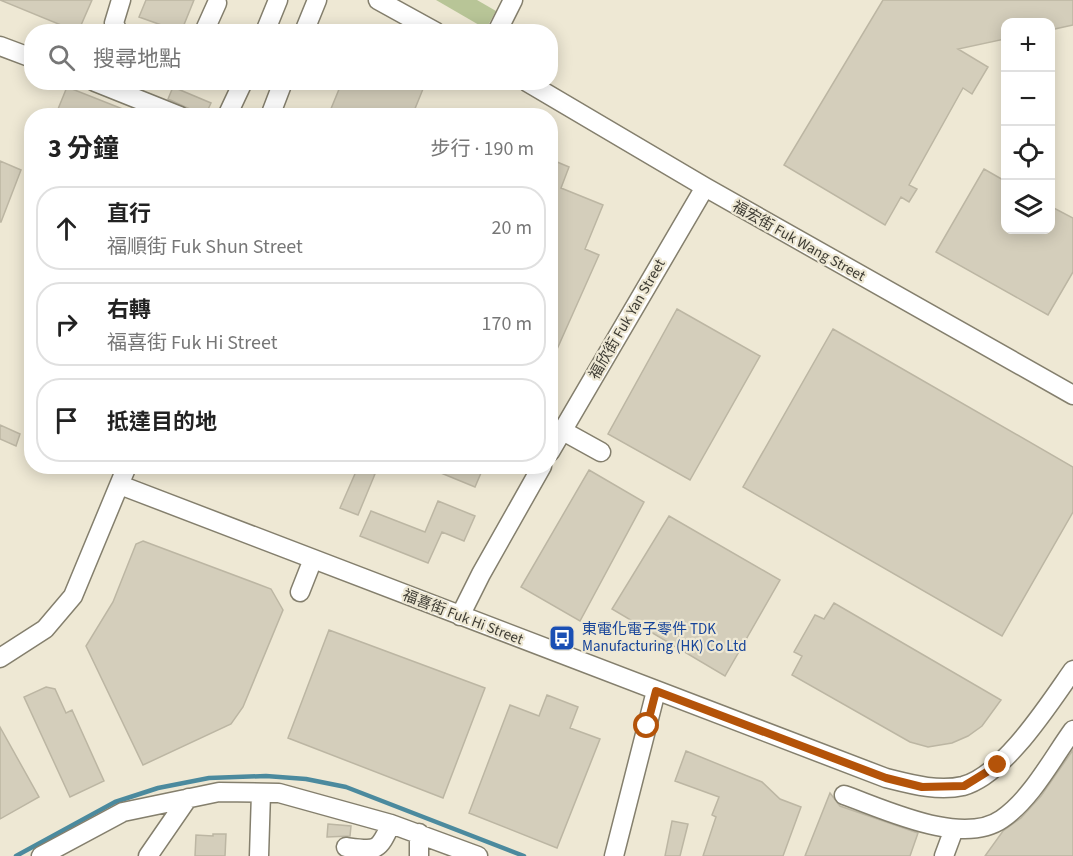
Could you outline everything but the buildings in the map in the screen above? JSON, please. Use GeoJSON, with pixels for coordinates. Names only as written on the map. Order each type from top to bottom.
{"type":"FeatureCollection","features":[{"type":"Feature","properties":{"kind":"street"},"geometry":{"type":"LineString","coordinates":[[114,24],[121,0]]}},
{"type":"Feature","properties":{"kind":"street"},"geometry":{"type":"LineString","coordinates":[[268,24],[278,0]]}},
{"type":"Feature","properties":{"kind":"street"},"geometry":{"type":"LineString","coordinates":[[307,24],[317,0]]}},
{"type":"Feature","properties":{"kind":"street"},"geometry":{"type":"LineString","coordinates":[[378,0],[422,24]]}},
{"type":"Feature","properties":{"kind":"street"},"geometry":{"type":"LineString","coordinates":[[500,24],[513,0]]}},
{"type":"Feature","properties":{"kind":"street"},"geometry":{"type":"LineString","coordinates":[[208,24],[217,3]]}},
{"type":"Feature","properties":{"kind":"street"},"geometry":{"type":"LineString","coordinates":[[0,46],[24,55]]}},
{"type":"Feature","properties":{"kind":"street"},"geometry":{"type":"LineString","coordinates":[[231,108],[239,90]]}},
{"type":"Feature","properties":{"kind":"street"},"geometry":{"type":"LineString","coordinates":[[273,108],[280,90]]}},
{"type":"Feature","properties":{"kind":"street","name":"福宏街 Fuk Wang Street"},"geometry":{"type":"LineString","coordinates":[[541,90],[705,187],[1073,395]]}},
{"type":"Feature","properties":{"kind":"street"},"geometry":{"type":"LineString","coordinates":[[141,91],[168,108]]}},
{"type":"Feature","properties":{"kind":"street","name":"福欣街 Fuk Yan Street"},"geometry":{"type":"LineString","coordinates":[[558,438],[705,187]]}},
{"type":"Feature","properties":{"kind":"street"},"geometry":{"type":"LineString","coordinates":[[563,430],[601,452]]}},
{"type":"Feature","properties":{"kind":"street"},"geometry":{"type":"LineString","coordinates":[[0,658],[45,629],[73,596],[124,474]]}},
{"type":"Feature","properties":{"kind":"street"},"geometry":{"type":"LineString","coordinates":[[460,616],[537,474]]}},
{"type":"Feature","properties":{"kind":"street","name":"福喜街 Fuk Hi Street"},"geometry":{"type":"LineString","coordinates":[[120,485],[886,778],[922,787],[964,786],[998,765],[1028,734],[1073,670]]}},
{"type":"Feature","properties":{"kind":"street"},"geometry":{"type":"LineString","coordinates":[[300,592],[314,559]]}},
{"type":"Feature","properties":{"kind":"street"},"geometry":{"type":"LineString","coordinates":[[614,856],[656,691]]}},
{"type":"Feature","properties":{"kind":"street"},"geometry":{"type":"LineString","coordinates":[[844,795],[925,822],[954,829],[974,829],[1001,820],[1026,795],[1073,730]]}},
{"type":"Feature","properties":{"kind":"street"},"geometry":{"type":"LineString","coordinates":[[41,856],[123,812],[219,792],[279,793],[392,824],[478,856]]}},
{"type":"Feature","properties":{"kind":"street"},"geometry":{"type":"LineString","coordinates":[[259,856],[261,793]]}},
{"type":"Feature","properties":{"kind":"street"},"geometry":{"type":"LineString","coordinates":[[148,856],[188,798]]}},
{"type":"Feature","properties":{"kind":"street"},"geometry":{"type":"LineString","coordinates":[[346,847],[372,850],[381,846],[392,824]]}},
{"type":"Feature","properties":{"kind":"street"},"geometry":{"type":"LineString","coordinates":[[944,856],[954,829]]}},
{"type":"Feature","properties":{"kind":"street"},"geometry":{"type":"LineString","coordinates":[[419,833],[419,856]]}},
{"type":"Feature","properties":{"kind":"green space"},"geometry":{"type":"Polygon","coordinates":[[[436,0],[477,0],[496,11],[489,24],[477,24],[436,0]]]}},
{"type":"Feature","properties":{"kind":"waterway"},"geometry":{"type":"LineString","coordinates":[[16,856],[115,802],[158,788],[209,778],[266,776],[306,779],[346,787],[524,856]]}},
{"type":"Feature","properties":{"kind":"place","name":"東電化電子零件 TDK Manufacturing (HK) Co Ltd"},"geometry":{"type":"Point","coordinates":[562,638]}},
{"type":"Feature","properties":{"kind":"route"},"geometry":{"type":"LineString","coordinates":[[647,726],[656,691],[886,778],[922,787],[964,786],[998,765]]}}]}
